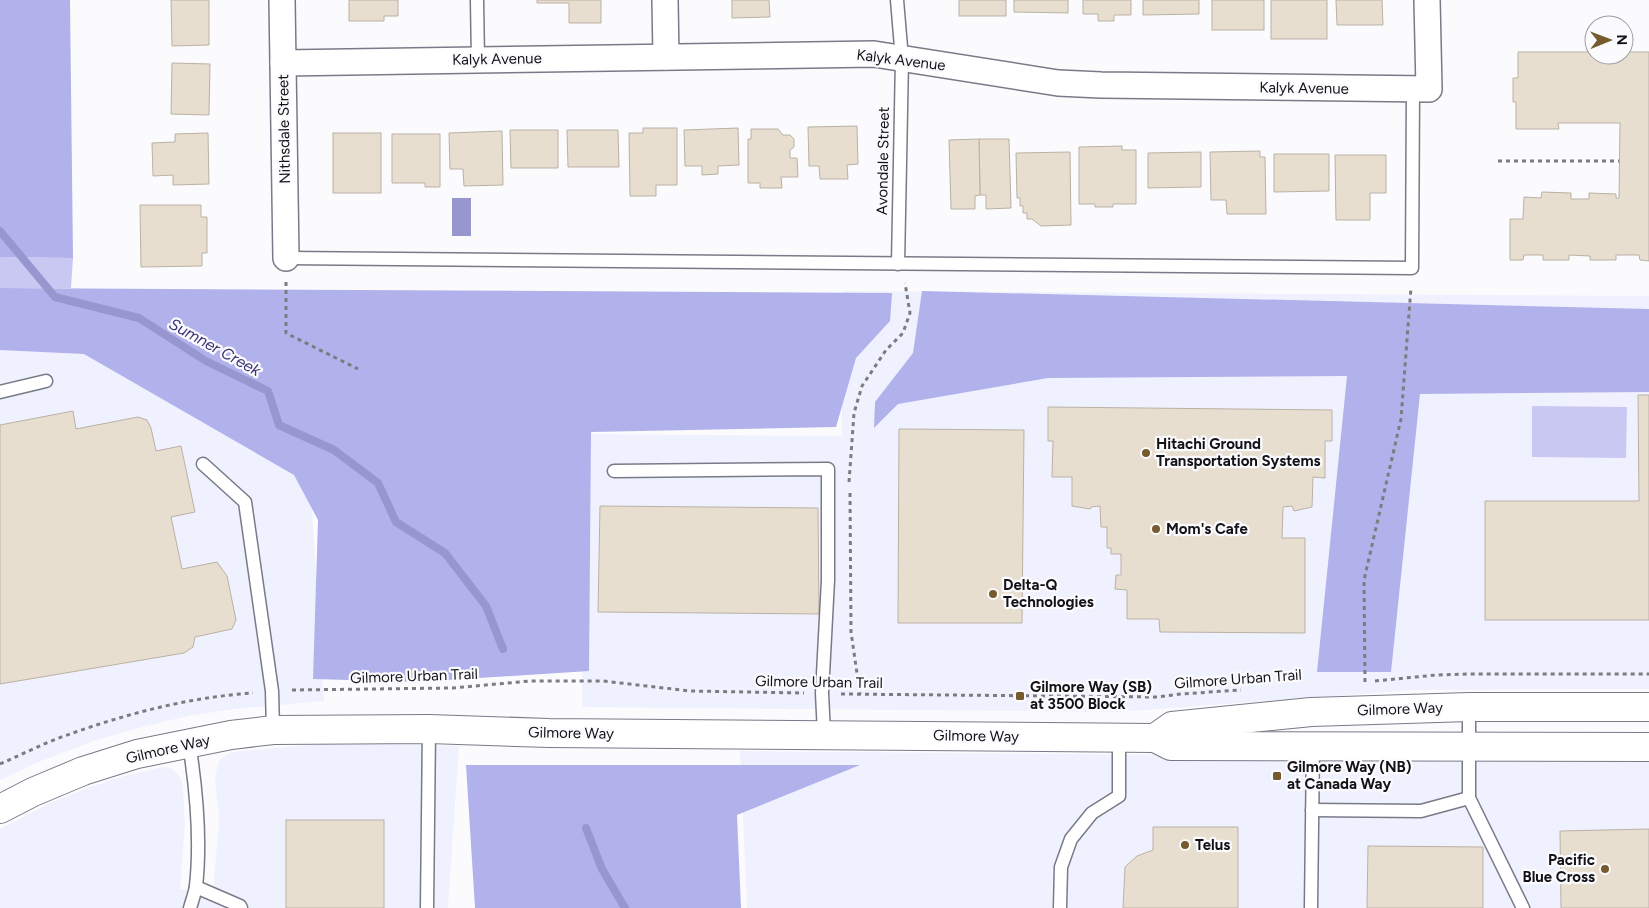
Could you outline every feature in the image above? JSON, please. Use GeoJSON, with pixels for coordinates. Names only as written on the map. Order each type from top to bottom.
{"type":"FeatureCollection","features":[{"type":"Feature","properties":{"kind":"street","name":"Nithsdale Street"},"geometry":{"type":"LineString","coordinates":[[282,0],[286,258]]}},
{"type":"Feature","properties":{"kind":"street"},"geometry":{"type":"LineString","coordinates":[[665,0],[666,57]]}},
{"type":"Feature","properties":{"kind":"street"},"geometry":{"type":"LineString","coordinates":[[1413,89],[1429,89],[1427,0]]}},
{"type":"Feature","properties":{"kind":"street","name":"Kalyk Avenue"},"geometry":{"type":"LineString","coordinates":[[283,63],[874,54],[1058,82],[1101,86],[1413,89]]}},
{"type":"Feature","properties":{"kind":"street","name":"Gilmore Way"},"geometry":{"type":"LineString","coordinates":[[1155,738],[1172,726],[1311,712],[1469,707],[1649,707]]}},
{"type":"Feature","properties":{"kind":"street","name":"Gilmore Way"},"geometry":{"type":"LineString","coordinates":[[0,809],[33,792],[83,771],[137,754],[231,735],[273,730],[429,729],[559,733],[1155,738],[1171,746],[1649,747]]}},
{"type":"Feature","properties":{"kind":"lane"},"geometry":{"type":"LineString","coordinates":[[477,0],[478,60]]}},
{"type":"Feature","properties":{"kind":"lane","name":"Avondale Street"},"geometry":{"type":"LineString","coordinates":[[897,0],[902,59],[898,264]]}},
{"type":"Feature","properties":{"kind":"lane"},"geometry":{"type":"LineString","coordinates":[[286,258],[1412,268],[1413,89]]}},
{"type":"Feature","properties":{"kind":"lane"},"geometry":{"type":"LineString","coordinates":[[0,392],[46,381]]}},
{"type":"Feature","properties":{"kind":"lane"},"geometry":{"type":"LineString","coordinates":[[203,464],[245,502],[272,692],[273,730]]}},
{"type":"Feature","properties":{"kind":"lane"},"geometry":{"type":"LineString","coordinates":[[614,471],[828,470],[828,580],[822,693],[824,734]]}},
{"type":"Feature","properties":{"kind":"lane"},"geometry":{"type":"LineString","coordinates":[[1469,707],[1469,798],[1523,908]]}},
{"type":"Feature","properties":{"kind":"lane"},"geometry":{"type":"LineString","coordinates":[[428,908],[429,729]]}},
{"type":"Feature","properties":{"kind":"lane"},"geometry":{"type":"LineString","coordinates":[[1060,908],[1061,867],[1071,839],[1092,813],[1119,796],[1119,738]]}},
{"type":"Feature","properties":{"kind":"lane"},"geometry":{"type":"LineString","coordinates":[[189,743],[194,776],[197,832],[196,887],[190,908]]}},
{"type":"Feature","properties":{"kind":"lane"},"geometry":{"type":"LineString","coordinates":[[1311,908],[1313,746]]}},
{"type":"Feature","properties":{"kind":"lane"},"geometry":{"type":"LineString","coordinates":[[1312,810],[1421,811],[1469,798]]}},
{"type":"Feature","properties":{"kind":"lane"},"geometry":{"type":"LineString","coordinates":[[196,887],[241,908]]}},
{"type":"Feature","properties":{"kind":"path"},"geometry":{"type":"LineString","coordinates":[[1498,161],[1619,161]]}},
{"type":"Feature","properties":{"kind":"path"},"geometry":{"type":"LineString","coordinates":[[286,258],[286,333],[358,369]]}},
{"type":"Feature","properties":{"kind":"path"},"geometry":{"type":"LineString","coordinates":[[850,482],[854,413],[862,386],[886,350],[903,333],[910,313],[904,280],[898,264]]}},
{"type":"Feature","properties":{"kind":"path"},"geometry":{"type":"LineString","coordinates":[[1412,268],[1402,419],[1364,580],[1365,682],[1436,675],[1649,674]]}},
{"type":"Feature","properties":{"kind":"path"},"geometry":{"type":"LineString","coordinates":[[850,492],[851,632],[860,694]]}},
{"type":"Feature","properties":{"kind":"path","name":"Gilmore Urban Trail"},"geometry":{"type":"LineString","coordinates":[[0,764],[69,734],[178,703],[239,694],[298,689],[454,688],[530,681],[603,681],[690,691],[860,694],[1158,697],[1248,689]]}},
{"type":"Feature","properties":{"kind":"shaded area"},"geometry":{"type":"Polygon","coordinates":[[[0,0],[70,0],[73,258],[0,257],[0,0]]]}},
{"type":"Feature","properties":{"kind":"shaded area"},"geometry":{"type":"Polygon","coordinates":[[[452,198],[471,198],[471,236],[452,236],[452,198]]]}},
{"type":"Feature","properties":{"kind":"shaded area"},"geometry":{"type":"Polygon","coordinates":[[[0,257],[73,258],[71,288],[0,288],[0,257]]]}},
{"type":"Feature","properties":{"kind":"shaded area"},"geometry":{"type":"Polygon","coordinates":[[[0,288],[892,293],[890,321],[856,358],[836,427],[591,432],[589,671],[418,682],[313,679],[318,520],[294,475],[84,354],[0,350],[0,288]]]}},
{"type":"Feature","properties":{"kind":"shaded area"},"geometry":{"type":"Polygon","coordinates":[[[842,291],[1649,296],[1649,689],[1414,690],[1118,712],[582,707],[584,434],[842,436],[842,291]]]}},
{"type":"Feature","properties":{"kind":"shaded area"},"geometry":{"type":"Polygon","coordinates":[[[922,291],[1649,309],[1649,392],[1420,394],[1391,672],[1317,672],[1347,376],[1048,378],[898,404],[874,428],[875,402],[913,353],[922,291]]]}},
{"type":"Feature","properties":{"kind":"shaded area"},"geometry":{"type":"Polygon","coordinates":[[[0,341],[131,341],[310,475],[324,701],[234,709],[188,716],[142,727],[91,742],[41,761],[0,780],[0,341]]]}},
{"type":"Feature","properties":{"kind":"shaded area"},"geometry":{"type":"Polygon","coordinates":[[[1532,406],[1627,407],[1626,458],[1532,457],[1532,406]]]}},
{"type":"Feature","properties":{"kind":"shaded area"},"geometry":{"type":"Polygon","coordinates":[[[330,743],[459,746],[448,908],[0,908],[0,829],[48,804],[85,789],[117,778],[162,767],[171,768],[178,774],[182,782],[185,823],[180,889],[213,893],[219,819],[215,778],[218,763],[231,752],[330,743]]]}},
{"type":"Feature","properties":{"kind":"shaded area"},"geometry":{"type":"Polygon","coordinates":[[[740,751],[1649,759],[1649,908],[747,908],[740,751]]]}},
{"type":"Feature","properties":{"kind":"shaded area"},"geometry":{"type":"Polygon","coordinates":[[[466,765],[860,765],[737,815],[741,908],[475,908],[466,765]]]}},
{"type":"Feature","properties":{"kind":"building"},"geometry":{"type":"Polygon","coordinates":[[[171,0],[209,0],[209,45],[172,46],[171,0]]]}},
{"type":"Feature","properties":{"kind":"building"},"geometry":{"type":"Polygon","coordinates":[[[349,0],[398,0],[398,16],[384,16],[384,21],[349,21],[349,0]]]}},
{"type":"Feature","properties":{"kind":"building"},"geometry":{"type":"Polygon","coordinates":[[[537,0],[601,0],[601,23],[569,23],[569,3],[537,3],[537,0]]]}},
{"type":"Feature","properties":{"kind":"building"},"geometry":{"type":"Polygon","coordinates":[[[732,0],[769,0],[770,17],[732,18],[732,0]]]}},
{"type":"Feature","properties":{"kind":"building"},"geometry":{"type":"Polygon","coordinates":[[[959,0],[1006,0],[1006,16],[959,16],[959,0]]]}},
{"type":"Feature","properties":{"kind":"building"},"geometry":{"type":"Polygon","coordinates":[[[1014,0],[1068,0],[1068,13],[1014,12],[1014,0]]]}},
{"type":"Feature","properties":{"kind":"building"},"geometry":{"type":"Polygon","coordinates":[[[1083,0],[1131,0],[1131,15],[1114,15],[1114,21],[1098,21],[1098,14],[1083,14],[1083,0]]]}},
{"type":"Feature","properties":{"kind":"building"},"geometry":{"type":"Polygon","coordinates":[[[1143,0],[1199,0],[1199,14],[1143,15],[1143,0]]]}},
{"type":"Feature","properties":{"kind":"building"},"geometry":{"type":"Polygon","coordinates":[[[1212,0],[1264,0],[1264,30],[1212,30],[1212,0]]]}},
{"type":"Feature","properties":{"kind":"building"},"geometry":{"type":"Polygon","coordinates":[[[1271,0],[1327,0],[1327,39],[1271,39],[1271,0]]]}},
{"type":"Feature","properties":{"kind":"building"},"geometry":{"type":"Polygon","coordinates":[[[1336,0],[1382,0],[1383,25],[1337,25],[1336,0]]]}},
{"type":"Feature","properties":{"kind":"building"},"geometry":{"type":"Polygon","coordinates":[[[1518,52],[1584,52],[1584,65],[1634,65],[1634,52],[1649,52],[1649,261],[1640,260],[1639,255],[1616,255],[1616,260],[1590,260],[1590,256],[1569,255],[1569,260],[1543,260],[1543,255],[1524,255],[1523,260],[1510,260],[1510,219],[1523,219],[1524,197],[1541,198],[1542,192],[1571,193],[1571,199],[1589,199],[1589,193],[1616,194],[1616,198],[1619,198],[1620,123],[1558,123],[1559,129],[1516,129],[1516,102],[1513,102],[1513,78],[1518,78],[1518,52]]]}},
{"type":"Feature","properties":{"kind":"building"},"geometry":{"type":"Polygon","coordinates":[[[172,63],[210,64],[209,115],[171,114],[172,63]]]}},
{"type":"Feature","properties":{"kind":"building"},"geometry":{"type":"Polygon","coordinates":[[[857,126],[858,164],[847,165],[848,179],[820,179],[819,166],[809,166],[808,127],[857,126]]]}},
{"type":"Feature","properties":{"kind":"building"},"geometry":{"type":"Polygon","coordinates":[[[643,128],[677,128],[677,185],[656,185],[656,196],[630,196],[629,133],[643,133],[643,128]]]}},
{"type":"Feature","properties":{"kind":"building"},"geometry":{"type":"Polygon","coordinates":[[[738,128],[739,165],[718,166],[718,174],[702,175],[702,166],[685,166],[684,130],[738,128]]]}},
{"type":"Feature","properties":{"kind":"building"},"geometry":{"type":"Polygon","coordinates":[[[751,129],[778,129],[783,135],[790,135],[794,139],[794,147],[790,150],[790,158],[797,158],[798,177],[781,177],[782,188],[760,188],[760,183],[748,183],[748,139],[751,139],[751,129]]]}},
{"type":"Feature","properties":{"kind":"building"},"geometry":{"type":"Polygon","coordinates":[[[510,130],[558,130],[558,168],[511,168],[510,130]]]}},
{"type":"Feature","properties":{"kind":"building"},"geometry":{"type":"Polygon","coordinates":[[[567,130],[618,130],[619,167],[568,167],[567,130]]]}},
{"type":"Feature","properties":{"kind":"building"},"geometry":{"type":"Polygon","coordinates":[[[502,131],[503,185],[464,186],[463,169],[450,169],[449,133],[502,131]]]}},
{"type":"Feature","properties":{"kind":"building"},"geometry":{"type":"Polygon","coordinates":[[[208,133],[209,184],[173,185],[173,175],[153,176],[152,143],[175,142],[175,134],[208,133]]]}},
{"type":"Feature","properties":{"kind":"building"},"geometry":{"type":"Polygon","coordinates":[[[333,133],[381,133],[381,193],[333,193],[333,133]]]}},
{"type":"Feature","properties":{"kind":"building"},"geometry":{"type":"Polygon","coordinates":[[[392,134],[440,134],[440,187],[425,187],[425,183],[392,183],[392,134]]]}},
{"type":"Feature","properties":{"kind":"building"},"geometry":{"type":"Polygon","coordinates":[[[979,139],[1009,139],[1011,208],[986,209],[986,195],[980,195],[979,139]]]}},
{"type":"Feature","properties":{"kind":"building"},"geometry":{"type":"Polygon","coordinates":[[[979,139],[980,195],[975,196],[975,209],[951,209],[949,140],[979,139]]]}},
{"type":"Feature","properties":{"kind":"building"},"geometry":{"type":"Polygon","coordinates":[[[1122,146],[1122,150],[1136,150],[1136,204],[1113,204],[1113,207],[1095,207],[1095,204],[1079,204],[1079,147],[1122,146]]]}},
{"type":"Feature","properties":{"kind":"building"},"geometry":{"type":"Polygon","coordinates":[[[1260,151],[1260,157],[1265,157],[1266,214],[1227,214],[1226,200],[1211,200],[1210,152],[1260,151]]]}},
{"type":"Feature","properties":{"kind":"building"},"geometry":{"type":"Polygon","coordinates":[[[1070,152],[1071,225],[1041,226],[1032,219],[1027,219],[1027,213],[1023,213],[1023,206],[1020,206],[1020,198],[1017,198],[1016,153],[1070,152]]]}},
{"type":"Feature","properties":{"kind":"building"},"geometry":{"type":"Polygon","coordinates":[[[1201,152],[1201,187],[1148,188],[1148,153],[1201,152]]]}},
{"type":"Feature","properties":{"kind":"building"},"geometry":{"type":"Polygon","coordinates":[[[1274,154],[1329,154],[1329,191],[1274,192],[1274,154]]]}},
{"type":"Feature","properties":{"kind":"building"},"geometry":{"type":"Polygon","coordinates":[[[1335,155],[1386,155],[1386,193],[1370,193],[1370,220],[1336,220],[1335,155]]]}},
{"type":"Feature","properties":{"kind":"building"},"geometry":{"type":"Polygon","coordinates":[[[140,205],[201,205],[201,217],[207,217],[207,253],[202,253],[202,266],[141,267],[140,205]]]}},
{"type":"Feature","properties":{"kind":"building"},"geometry":{"type":"Polygon","coordinates":[[[1638,395],[1649,395],[1649,620],[1485,620],[1485,501],[1639,501],[1638,395]]]}},
{"type":"Feature","properties":{"kind":"building"},"geometry":{"type":"Polygon","coordinates":[[[1048,407],[1332,410],[1332,441],[1325,441],[1325,478],[1313,477],[1312,507],[1294,511],[1292,506],[1283,507],[1282,538],[1305,538],[1305,633],[1160,632],[1159,619],[1127,619],[1127,590],[1115,589],[1116,575],[1121,575],[1121,554],[1111,554],[1111,548],[1107,548],[1107,527],[1101,527],[1100,506],[1091,507],[1090,509],[1072,506],[1072,477],[1052,477],[1053,441],[1048,441],[1048,407]]]}},
{"type":"Feature","properties":{"kind":"building"},"geometry":{"type":"Polygon","coordinates":[[[73,411],[76,429],[138,417],[147,420],[151,428],[156,451],[181,446],[195,512],[171,517],[182,569],[217,562],[227,576],[236,620],[232,629],[195,637],[193,647],[184,653],[0,684],[0,425],[73,411]]]}},
{"type":"Feature","properties":{"kind":"building"},"geometry":{"type":"Polygon","coordinates":[[[899,429],[1024,430],[1022,623],[898,623],[899,429]]]}},
{"type":"Feature","properties":{"kind":"building"},"geometry":{"type":"Polygon","coordinates":[[[600,506],[818,508],[819,614],[598,612],[600,506]]]}},
{"type":"Feature","properties":{"kind":"building"},"geometry":{"type":"Polygon","coordinates":[[[286,820],[384,820],[384,908],[286,908],[286,820]]]}},
{"type":"Feature","properties":{"kind":"building"},"geometry":{"type":"Polygon","coordinates":[[[1153,827],[1238,827],[1238,908],[1123,908],[1125,867],[1137,856],[1153,850],[1153,827]]]}},
{"type":"Feature","properties":{"kind":"building","name":"Pacific Blue Cross"},"geometry":{"type":"Polygon","coordinates":[[[1649,829],[1649,908],[1561,908],[1560,831],[1649,829]]]}},
{"type":"Feature","properties":{"kind":"building"},"geometry":{"type":"Polygon","coordinates":[[[1368,846],[1483,847],[1483,908],[1367,908],[1368,846]]]}},
{"type":"Feature","properties":{"kind":"waterway","name":"Sumner Creek"},"geometry":{"type":"LineString","coordinates":[[0,231],[55,297],[139,318],[206,361],[268,391],[279,425],[334,450],[378,483],[396,522],[445,553],[486,606],[503,649]]}},
{"type":"Feature","properties":{"kind":"waterway","name":"Sumner Creek"},"geometry":{"type":"LineString","coordinates":[[586,828],[602,869],[625,908]]}},
{"type":"Feature","properties":{"kind":"place","name":"Hitachi Ground Transportation Systems"},"geometry":{"type":"Point","coordinates":[1146,453]}},
{"type":"Feature","properties":{"kind":"place","name":"Mom's Cafe"},"geometry":{"type":"Point","coordinates":[1156,529]}},
{"type":"Feature","properties":{"kind":"place","name":"Delta-Q Technologies"},"geometry":{"type":"Point","coordinates":[993,594]}},
{"type":"Feature","properties":{"kind":"place","name":"Gilmore Way (SB) at 3500 Block"},"geometry":{"type":"Point","coordinates":[1020,696]}},
{"type":"Feature","properties":{"kind":"place","name":"Gilmore Way (NB) at Canada Way"},"geometry":{"type":"Point","coordinates":[1277,776]}},
{"type":"Feature","properties":{"kind":"place","name":"Telus"},"geometry":{"type":"Point","coordinates":[1185,845]}},
{"type":"Feature","properties":{"kind":"place","name":"Pacific Blue Cross"},"geometry":{"type":"Point","coordinates":[1605,869]}}]}
